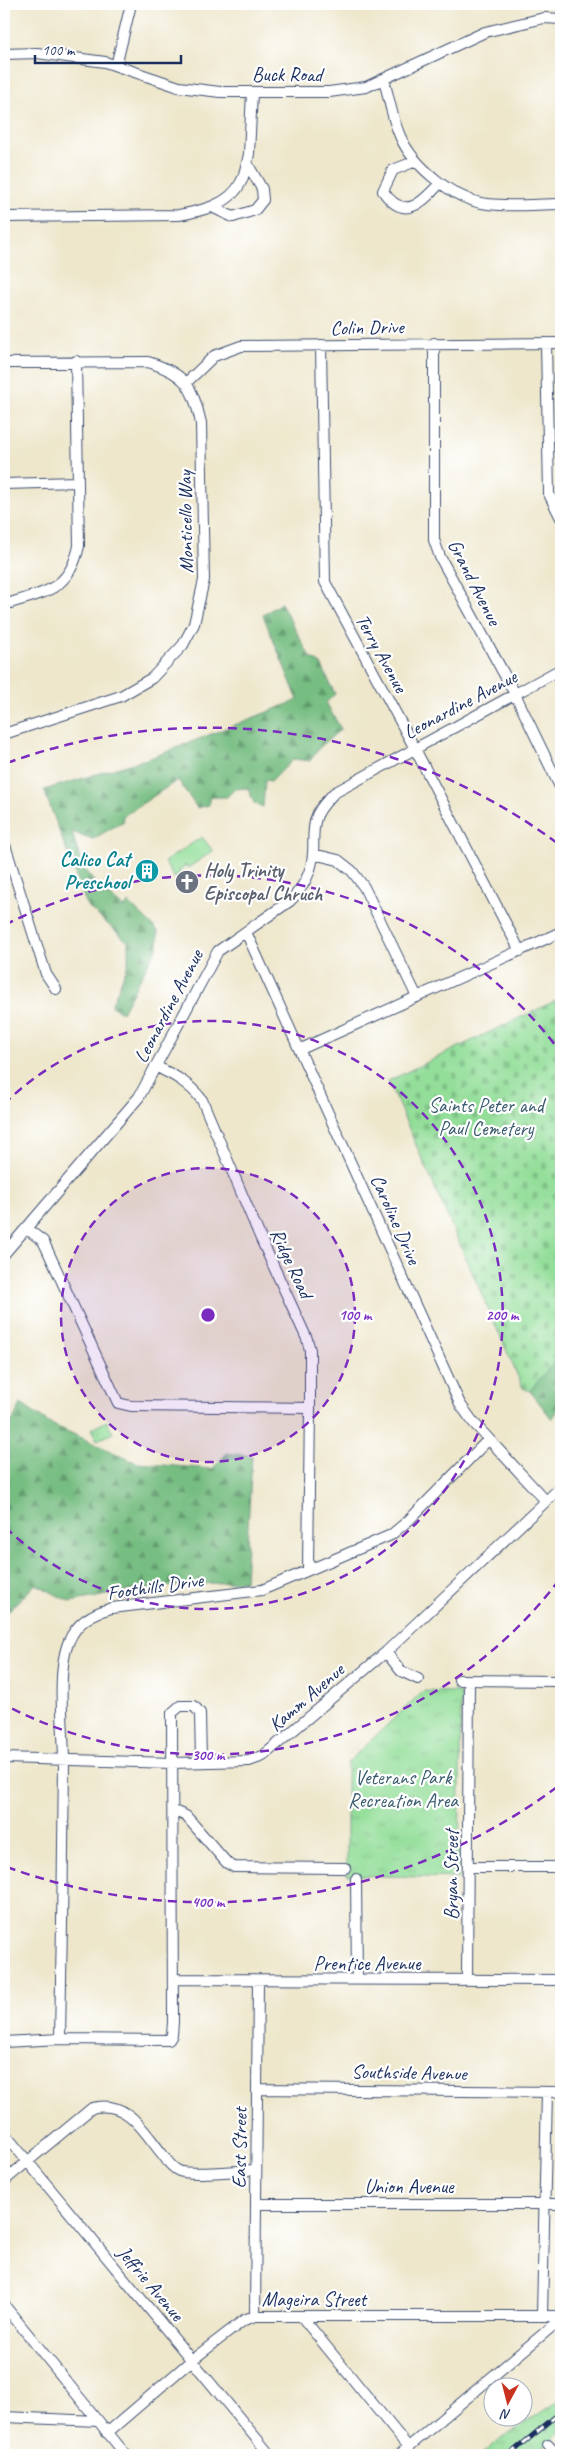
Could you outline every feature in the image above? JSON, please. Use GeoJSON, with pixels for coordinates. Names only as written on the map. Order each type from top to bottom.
{"type":"FeatureCollection","features":[{"type":"Feature","properties":{"kind":"street"},"geometry":{"type":"LineString","coordinates":[[116,66],[131,4]]}},
{"type":"Feature","properties":{"kind":"street","name":"Buck Road"},"geometry":{"type":"LineString","coordinates":[[4,54],[37,53],[105,62],[178,87],[220,92],[329,92],[366,87],[485,32],[544,18],[561,19]]}},
{"type":"Feature","properties":{"kind":"street"},"geometry":{"type":"LineString","coordinates":[[384,80],[400,136],[416,161],[451,191],[486,204],[561,204]]}},
{"type":"Feature","properties":{"kind":"street"},"geometry":{"type":"LineString","coordinates":[[4,217],[179,215],[203,211],[222,202],[241,183],[247,163],[252,92]]}},
{"type":"Feature","properties":{"kind":"street"},"geometry":{"type":"LineString","coordinates":[[416,161],[393,170],[383,191],[389,200],[398,206],[406,208],[423,202],[440,183]]}},
{"type":"Feature","properties":{"kind":"street"},"geometry":{"type":"LineString","coordinates":[[212,206],[233,217],[255,210],[263,200],[262,189],[247,163]]}},
{"type":"Feature","properties":{"kind":"street","name":"Grand Avenue"},"geometry":{"type":"LineString","coordinates":[[434,343],[434,540],[440,557],[515,694],[561,789]]}},
{"type":"Feature","properties":{"kind":"street"},"geometry":{"type":"LineString","coordinates":[[546,343],[549,494],[561,518]]}},
{"type":"Feature","properties":{"kind":"street","name":"Colin Drive"},"geometry":{"type":"LineString","coordinates":[[186,382],[214,356],[241,346],[561,343]]}},
{"type":"Feature","properties":{"kind":"street","name":"Terry Avenue"},"geometry":{"type":"LineString","coordinates":[[321,345],[324,582],[414,748],[520,951]]}},
{"type":"Feature","properties":{"kind":"street"},"geometry":{"type":"LineString","coordinates":[[4,605],[51,590],[67,577],[75,564],[79,546],[76,362]]}},
{"type":"Feature","properties":{"kind":"street","name":"Monticello Way"},"geometry":{"type":"LineString","coordinates":[[4,363],[148,362],[168,368],[186,382],[196,400],[201,423],[204,580],[194,624],[183,646],[152,678],[121,696],[4,734]]}},
{"type":"Feature","properties":{"kind":"street"},"geometry":{"type":"LineString","coordinates":[[4,484],[78,482]]}},
{"type":"Feature","properties":{"kind":"street","name":"Leonardine Avenue"},"geometry":{"type":"LineString","coordinates":[[4,1254],[123,1118],[139,1097],[213,957],[218,951],[290,901],[300,891],[307,879],[313,854],[313,832],[316,818],[320,808],[334,793],[561,669]]}},
{"type":"Feature","properties":{"kind":"street"},"geometry":{"type":"LineString","coordinates":[[4,842],[46,974],[56,989]]}},
{"type":"Feature","properties":{"kind":"street"},"geometry":{"type":"LineString","coordinates":[[313,854],[338,860],[352,871],[364,888],[417,997]]}},
{"type":"Feature","properties":{"kind":"street","name":"Caroline Drive"},"geometry":{"type":"LineString","coordinates":[[246,932],[460,1404],[545,1500]]}},
{"type":"Feature","properties":{"kind":"street"},"geometry":{"type":"LineString","coordinates":[[300,1049],[561,932]]}},
{"type":"Feature","properties":{"kind":"street","name":"Ridge Road"},"geometry":{"type":"LineString","coordinates":[[155,1066],[173,1074],[192,1087],[211,1117],[261,1239],[308,1339],[310,1350],[308,1568]]}},
{"type":"Feature","properties":{"kind":"street"},"geometry":{"type":"LineString","coordinates":[[27,1229],[46,1247],[118,1404],[131,1406],[310,1408]]}},
{"type":"Feature","properties":{"kind":"street","name":"Foothills Drive"},"geometry":{"type":"LineString","coordinates":[[60,2040],[64,1760],[63,1660],[69,1641],[78,1625],[94,1613],[112,1608],[262,1590],[308,1568],[390,1535],[409,1520],[489,1439]]}},
{"type":"Feature","properties":{"kind":"street","name":"Kamm Avenue"},"geometry":{"type":"LineString","coordinates":[[4,1758],[172,1763],[249,1761],[263,1756],[386,1652],[545,1500],[561,1487]]}},
{"type":"Feature","properties":{"kind":"street"},"geometry":{"type":"LineString","coordinates":[[386,1652],[400,1670],[418,1679]]}},
{"type":"Feature","properties":{"kind":"street","name":"Bryan Street"},"geometry":{"type":"LineString","coordinates":[[467,1979],[468,1867],[464,1680],[561,1682]]}},
{"type":"Feature","properties":{"kind":"street"},"geometry":{"type":"LineString","coordinates":[[4,2042],[169,2040],[172,2035],[173,1979],[174,1811],[172,1713],[180,1706],[188,1704],[194,1706],[200,1713],[201,1762]]}},
{"type":"Feature","properties":{"kind":"street"},"geometry":{"type":"LineString","coordinates":[[174,1811],[186,1816],[227,1863],[234,1867],[346,1868]]}},
{"type":"Feature","properties":{"kind":"street"},"geometry":{"type":"LineString","coordinates":[[468,1867],[561,1867]]}},
{"type":"Feature","properties":{"kind":"street"},"geometry":{"type":"LineString","coordinates":[[356,1879],[357,1980]]}},
{"type":"Feature","properties":{"kind":"street","name":"Prentice Avenue"},"geometry":{"type":"LineString","coordinates":[[173,1979],[258,1981],[561,1980]]}},
{"type":"Feature","properties":{"kind":"street","name":"East Street"},"geometry":{"type":"LineString","coordinates":[[254,2316],[258,1981]]}},
{"type":"Feature","properties":{"kind":"street","name":"Southside Avenue"},"geometry":{"type":"LineString","coordinates":[[257,2089],[561,2092]]}},
{"type":"Feature","properties":{"kind":"street"},"geometry":{"type":"LineString","coordinates":[[542,2316],[546,2204],[546,2092]]}},
{"type":"Feature","properties":{"kind":"street"},"geometry":{"type":"LineString","coordinates":[[4,2181],[92,2108],[103,2105],[116,2106],[126,2111],[169,2163],[181,2172],[256,2170]]}},
{"type":"Feature","properties":{"kind":"street","name":"Jeffrie Avenue"},"geometry":{"type":"LineString","coordinates":[[4,2133],[270,2455]]}},
{"type":"Feature","properties":{"kind":"street","name":"Union Avenue"},"geometry":{"type":"LineString","coordinates":[[256,2204],[561,2204]]}},
{"type":"Feature","properties":{"kind":"street"},"geometry":{"type":"LineString","coordinates":[[4,2305],[126,2455]]}},
{"type":"Feature","properties":{"kind":"street","name":"Mageira Street"},"geometry":{"type":"LineString","coordinates":[[107,2433],[192,2360],[244,2320],[254,2316],[561,2317]]}},
{"type":"Feature","properties":{"kind":"street"},"geometry":{"type":"LineString","coordinates":[[302,2317],[408,2448]]}},
{"type":"Feature","properties":{"kind":"street"},"geometry":{"type":"LineString","coordinates":[[399,2455],[561,2317]]}},
{"type":"Feature","properties":{"kind":"street"},"geometry":{"type":"LineString","coordinates":[[4,2417],[98,2420]]}},
{"type":"Feature","properties":{"kind":"street"},"geometry":{"type":"LineString","coordinates":[[548,2445],[557,2455]]}},
{"type":"Feature","properties":{"kind":"green space"},"geometry":{"type":"Polygon","coordinates":[[[281,603],[310,657],[321,664],[335,694],[326,703],[341,729],[320,747],[310,761],[294,759],[271,781],[265,780],[263,807],[254,803],[248,788],[235,789],[227,797],[209,797],[209,805],[197,808],[178,780],[122,817],[124,821],[93,839],[72,832],[82,867],[98,886],[124,908],[129,903],[158,931],[158,946],[122,1012],[111,1006],[128,964],[128,942],[87,906],[44,790],[153,757],[298,700],[263,615],[281,603]]]}},
{"type":"Feature","properties":{"kind":"green space"},"geometry":{"type":"Polygon","coordinates":[[[202,837],[213,851],[188,868],[186,865],[179,871],[180,874],[174,878],[164,862],[202,837]]]}},
{"type":"Feature","properties":{"kind":"green space","name":"Saints Peter and Paul Cemetery"},"geometry":{"type":"Polygon","coordinates":[[[561,998],[561,1353],[530,1391],[523,1388],[388,1081],[561,998]]]}},
{"type":"Feature","properties":{"kind":"green space"},"geometry":{"type":"Polygon","coordinates":[[[561,1353],[561,1406],[552,1419],[530,1391],[561,1353]]]}},
{"type":"Feature","properties":{"kind":"green space"},"geometry":{"type":"Polygon","coordinates":[[[21,1404],[49,1423],[137,1463],[212,1469],[227,1453],[252,1456],[245,1581],[145,1588],[70,1602],[36,1584],[4,1615],[4,1437],[21,1404]]]}},
{"type":"Feature","properties":{"kind":"green space"},"geometry":{"type":"Polygon","coordinates":[[[107,1421],[113,1433],[97,1440],[91,1429],[107,1421]]]}},
{"type":"Feature","properties":{"kind":"green space","name":"Veterans Park Recreation Area"},"geometry":{"type":"Polygon","coordinates":[[[423,1691],[456,1692],[461,1694],[459,1878],[347,1875],[347,1763],[423,1691]]]}},
{"type":"Feature","properties":{"kind":"green space"},"geometry":{"type":"Polygon","coordinates":[[[561,2399],[561,2432],[533,2455],[481,2455],[520,2426],[532,2426],[532,2418],[561,2399]]]}},
{"type":"Feature","properties":{"kind":"railway"},"geometry":{"type":"LineString","coordinates":[[509,2455],[561,2412]]}},
{"type":"Feature","properties":{"kind":"place","name":"Calico Cat Preschool"},"geometry":{"type":"Point","coordinates":[147,871]}},
{"type":"Feature","properties":{"kind":"place","name":"Holy Trinity Episcopal Chruch"},"geometry":{"type":"Point","coordinates":[187,882]}}]}
